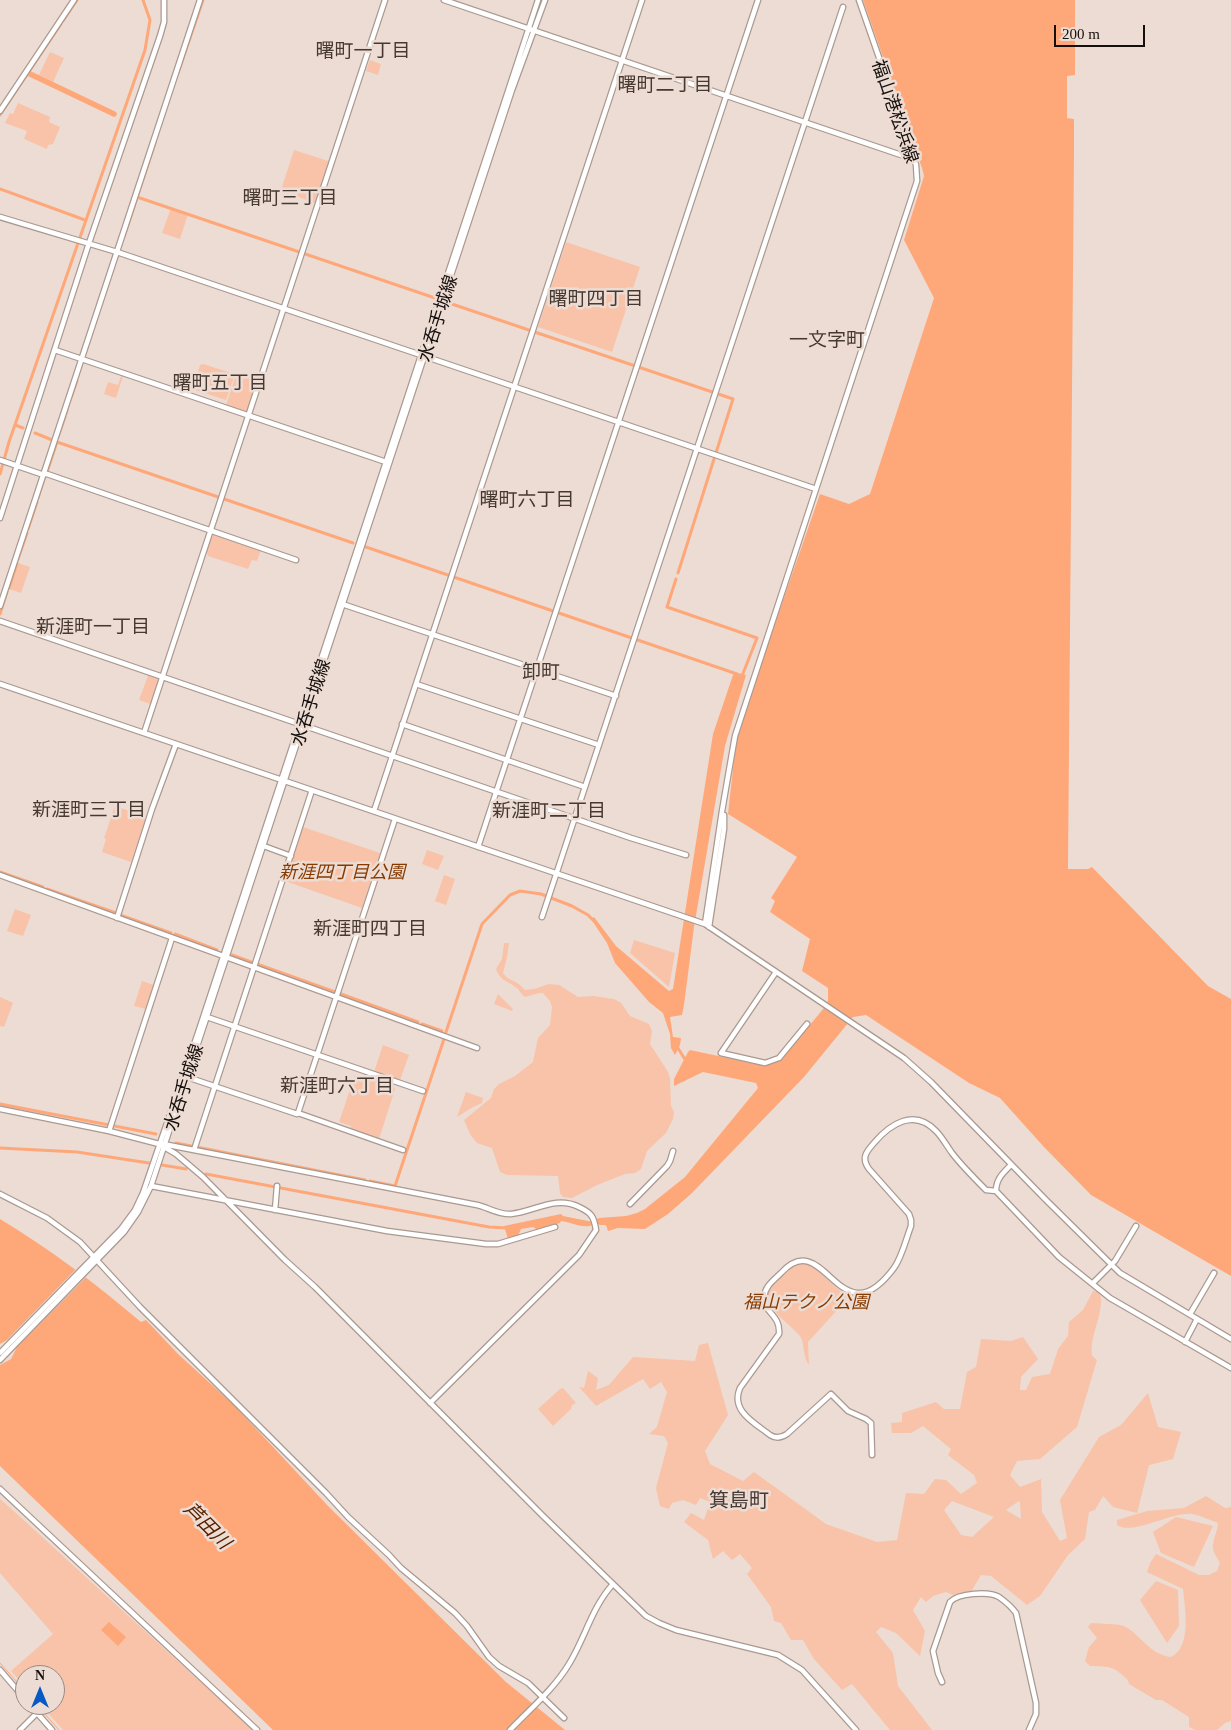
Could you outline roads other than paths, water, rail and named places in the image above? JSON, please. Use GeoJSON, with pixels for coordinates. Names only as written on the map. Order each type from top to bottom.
{"type":"FeatureCollection","features":[{"type":"Feature","properties":{"kind":"street"},"geometry":{"type":"LineString","coordinates":[[0,111],[74,0]]}},
{"type":"Feature","properties":{"kind":"street"},"geometry":{"type":"LineString","coordinates":[[0,518],[160,36],[164,22],[164,0]]}},
{"type":"Feature","properties":{"kind":"street"},"geometry":{"type":"LineString","coordinates":[[0,606],[200,0]]}},
{"type":"Feature","properties":{"kind":"street"},"geometry":{"type":"LineString","coordinates":[[144,733],[386,0]]}},
{"type":"Feature","properties":{"kind":"street"},"geometry":{"type":"LineString","coordinates":[[444,0],[907,156],[913,155]]}},
{"type":"Feature","properties":{"kind":"street","name":"水呑手城線"},"geometry":{"type":"LineString","coordinates":[[0,1353],[130,1223],[151,1186],[184,1076],[531,29],[538,0]]}},
{"type":"Feature","properties":{"kind":"street","name":"水呑手城線"},"geometry":{"type":"LineString","coordinates":[[531,29],[544,0]]}},
{"type":"Feature","properties":{"kind":"street"},"geometry":{"type":"LineString","coordinates":[[374,811],[642,0]]}},
{"type":"Feature","properties":{"kind":"street"},"geometry":{"type":"LineString","coordinates":[[478,847],[758,0]]}},
{"type":"Feature","properties":{"kind":"street","name":"福山港松浜線"},"geometry":{"type":"LineString","coordinates":[[705,925],[724,829],[723,806],[735,736],[917,181],[913,155],[859,0]]}},
{"type":"Feature","properties":{"kind":"street"},"geometry":{"type":"LineString","coordinates":[[542,917],[843,6]]}},
{"type":"Feature","properties":{"kind":"street"},"geometry":{"type":"LineString","coordinates":[[0,217],[90,243],[816,489]]}},
{"type":"Feature","properties":{"kind":"street"},"geometry":{"type":"LineString","coordinates":[[55,350],[387,462]]}},
{"type":"Feature","properties":{"kind":"street"},"geometry":{"type":"LineString","coordinates":[[3,462],[47,474],[296,560]]}},
{"type":"Feature","properties":{"kind":"street"},"geometry":{"type":"LineString","coordinates":[[341,604],[616,696]]}},
{"type":"Feature","properties":{"kind":"street"},"geometry":{"type":"LineString","coordinates":[[0,621],[686,856]]}},
{"type":"Feature","properties":{"kind":"street"},"geometry":{"type":"LineString","coordinates":[[0,684],[705,925],[904,1058],[1111,1265],[1138,1285],[1231,1339]]}},
{"type":"Feature","properties":{"kind":"street"},"geometry":{"type":"LineString","coordinates":[[416,684],[599,745]]}},
{"type":"Feature","properties":{"kind":"street"},"geometry":{"type":"LineString","coordinates":[[402,724],[585,787]]}},
{"type":"Feature","properties":{"kind":"street"},"geometry":{"type":"LineString","coordinates":[[117,918],[152,809],[176,744]]}},
{"type":"Feature","properties":{"kind":"street"},"geometry":{"type":"LineString","coordinates":[[194,1150],[312,790]]}},
{"type":"Feature","properties":{"kind":"street"},"geometry":{"type":"LineString","coordinates":[[395,819],[298,1114],[403,1150]]}},
{"type":"Feature","properties":{"kind":"street"},"geometry":{"type":"LineString","coordinates":[[261,845],[291,856]]}},
{"type":"Feature","properties":{"kind":"street"},"geometry":{"type":"LineString","coordinates":[[0,875],[477,1048]]}},
{"type":"Feature","properties":{"kind":"street"},"geometry":{"type":"LineString","coordinates":[[109,1131],[172,938]]}},
{"type":"Feature","properties":{"kind":"street"},"geometry":{"type":"LineString","coordinates":[[776,972],[721,1053],[765,1063],[779,1058],[807,1024]]}},
{"type":"Feature","properties":{"kind":"street"},"geometry":{"type":"LineString","coordinates":[[205,1016],[423,1092]]}},
{"type":"Feature","properties":{"kind":"street"},"geometry":{"type":"LineString","coordinates":[[184,1076],[297,1114]]}},
{"type":"Feature","properties":{"kind":"street"},"geometry":{"type":"LineString","coordinates":[[0,1109],[109,1131],[163,1145],[477,1205],[506,1214],[518,1213],[546,1204],[566,1202],[583,1208],[594,1218],[595,1232],[579,1255],[430,1403]]}},
{"type":"Feature","properties":{"kind":"street"},"geometry":{"type":"LineString","coordinates":[[872,1455],[871,1424],[866,1418],[848,1411],[831,1394],[782,1437],[775,1438],[770,1435],[742,1412],[737,1398],[740,1388],[779,1334],[778,1322],[765,1305],[764,1297],[766,1290],[787,1266],[794,1261],[801,1260],[814,1263],[842,1288],[855,1294],[869,1292],[894,1268],[911,1226],[911,1220],[908,1214],[868,1170],[864,1163],[864,1158],[867,1150],[884,1130],[898,1122],[915,1120],[936,1130],[953,1153],[986,1190],[996,1190]]}},
{"type":"Feature","properties":{"kind":"street"},"geometry":{"type":"LineString","coordinates":[[163,1145],[191,1166],[316,1287],[430,1403],[646,1616],[676,1630],[778,1655],[802,1670],[856,1730]]}},
{"type":"Feature","properties":{"kind":"street","name":"水呑手城線"},"geometry":{"type":"LineString","coordinates":[[96,1258],[135,1210],[163,1145]]}},
{"type":"Feature","properties":{"kind":"street"},"geometry":{"type":"LineString","coordinates":[[630,1204],[667,1166],[673,1151]]}},
{"type":"Feature","properties":{"kind":"street"},"geometry":{"type":"LineString","coordinates":[[1011,1165],[1000,1176],[996,1184],[996,1190],[1059,1257],[1120,1305],[1231,1368]]}},
{"type":"Feature","properties":{"kind":"street"},"geometry":{"type":"LineString","coordinates":[[151,1186],[387,1230],[486,1244],[498,1244],[555,1227]]}},
{"type":"Feature","properties":{"kind":"street"},"geometry":{"type":"LineString","coordinates":[[275,1210],[277,1188]]}},
{"type":"Feature","properties":{"kind":"street"},"geometry":{"type":"LineString","coordinates":[[0,1194],[47,1218],[80,1242],[140,1307],[348,1517],[422,1587],[440,1598],[455,1612],[489,1657],[499,1666],[528,1683],[564,1718]]}},
{"type":"Feature","properties":{"kind":"street"},"geometry":{"type":"LineString","coordinates":[[1093,1284],[1116,1262],[1136,1226]]}},
{"type":"Feature","properties":{"kind":"street","name":"水呑手城線"},"geometry":{"type":"LineString","coordinates":[[0,1360],[91,1262]]}},
{"type":"Feature","properties":{"kind":"street"},"geometry":{"type":"LineString","coordinates":[[1190,1314],[1214,1273]]}},
{"type":"Feature","properties":{"kind":"street"},"geometry":{"type":"LineString","coordinates":[[1185,1342],[1197,1319]]}},
{"type":"Feature","properties":{"kind":"street"},"geometry":{"type":"LineString","coordinates":[[0,1489],[257,1730]]}},
{"type":"Feature","properties":{"kind":"street"},"geometry":{"type":"LineString","coordinates":[[510,1730],[562,1676],[571,1662],[599,1602],[613,1584]]}},
{"type":"Feature","properties":{"kind":"street"},"geometry":{"type":"LineString","coordinates":[[942,1682],[933,1651],[950,1602],[954,1597],[967,1594],[998,1596],[1016,1613],[1036,1708],[1029,1730]]}},
{"type":"Feature","properties":{"kind":"street"},"geometry":{"type":"LineString","coordinates":[[0,1670],[15,1687]]}},
{"type":"Feature","properties":{"kind":"street"},"geometry":{"type":"LineString","coordinates":[[20,1730],[35,1715]]}},
{"type":"Feature","properties":{"kind":"street"},"geometry":{"type":"LineString","coordinates":[[39,1715],[52,1730]]}},
{"type":"Feature","properties":{"kind":"water"},"geometry":{"type":"Polygon","coordinates":[[[863,0],[1075,0],[1075,75],[1067,76],[1067,118],[1074,119],[1068,869],[1088,869],[1092,867],[1208,986],[1231,999],[1231,1276],[1091,1195],[1000,1098],[969,1083],[866,1015],[853,1017],[804,1077],[692,1193],[668,1214],[645,1229],[618,1228],[608,1231],[606,1225],[598,1224],[597,1219],[599,1218],[626,1216],[645,1209],[685,1177],[758,1088],[756,1083],[703,1072],[674,1086],[674,1079],[690,1050],[765,1066],[782,1059],[828,1001],[828,988],[802,971],[810,939],[770,912],[775,901],[771,898],[797,857],[728,814],[739,727],[820,494],[849,504],[870,494],[934,298],[904,240],[924,176],[863,0]]]}},
{"type":"Feature","properties":{"kind":"water"},"geometry":{"type":"Polygon","coordinates":[[[734,672],[746,675],[725,746],[694,927],[682,1015],[670,1017],[673,1037],[681,1038],[675,1055],[671,1048],[670,1034],[663,1013],[649,1002],[615,963],[607,943],[591,919],[594,917],[616,946],[669,991],[673,989],[713,734],[734,672]]]}},
{"type":"Feature","properties":{"kind":"water"},"geometry":{"type":"Polygon","coordinates":[[[561,1214],[593,1222],[593,1225],[581,1226],[561,1221],[538,1230],[533,1227],[521,1229],[518,1236],[508,1239],[504,1226],[561,1214]]]}},
{"type":"Feature","properties":{"kind":"water","name":"芦田川"},"geometry":{"type":"Polygon","coordinates":[[[0,1219],[37,1242],[141,1322],[146,1320],[178,1354],[234,1405],[328,1506],[506,1682],[565,1730],[273,1730],[0,1466],[0,1219]]]}},
{"type":"Feature","properties":{"kind":"water"},"geometry":{"type":"Polygon","coordinates":[[[109,1622],[126,1637],[118,1646],[101,1630],[109,1622]]]}},
{"type":"Feature","properties":{"kind":"waterway"},"geometry":{"type":"LineString","coordinates":[[63,21],[77,0]]}},
{"type":"Feature","properties":{"kind":"waterway"},"geometry":{"type":"LineString","coordinates":[[0,474],[9,442],[145,50],[150,20],[143,0]]}},
{"type":"Feature","properties":{"kind":"waterway"},"geometry":{"type":"LineString","coordinates":[[178,73],[203,0]]}},
{"type":"Feature","properties":{"kind":"waterway"},"geometry":{"type":"LineString","coordinates":[[0,115],[61,24]]}},
{"type":"Feature","properties":{"kind":"waterway"},"geometry":{"type":"LineString","coordinates":[[28,73],[114,114]]}},
{"type":"Feature","properties":{"kind":"waterway"},"geometry":{"type":"LineString","coordinates":[[124,237],[155,143]]}},
{"type":"Feature","properties":{"kind":"waterway"},"geometry":{"type":"LineString","coordinates":[[0,189],[85,220]]}},
{"type":"Feature","properties":{"kind":"waterway"},"geometry":{"type":"LineString","coordinates":[[137,197],[435,298]]}},
{"type":"Feature","properties":{"kind":"waterway"},"geometry":{"type":"LineString","coordinates":[[446,302],[733,399],[678,573]]}},
{"type":"Feature","properties":{"kind":"waterway"},"geometry":{"type":"LineString","coordinates":[[69,403],[77,381]]}},
{"type":"Feature","properties":{"kind":"waterway"},"geometry":{"type":"LineString","coordinates":[[66,414],[68,406]]}},
{"type":"Feature","properties":{"kind":"waterway"},"geometry":{"type":"LineString","coordinates":[[58,437],[65,417]]}},
{"type":"Feature","properties":{"kind":"waterway"},"geometry":{"type":"LineString","coordinates":[[15,425],[23,428]]}},
{"type":"Feature","properties":{"kind":"waterway"},"geometry":{"type":"LineString","coordinates":[[35,433],[353,543]]}},
{"type":"Feature","properties":{"kind":"waterway"},"geometry":{"type":"LineString","coordinates":[[47,472],[57,442]]}},
{"type":"Feature","properties":{"kind":"waterway"},"geometry":{"type":"LineString","coordinates":[[38,498],[45,476]]}},
{"type":"Feature","properties":{"kind":"waterway"},"geometry":{"type":"LineString","coordinates":[[28,529],[37,502]]}},
{"type":"Feature","properties":{"kind":"waterway"},"geometry":{"type":"LineString","coordinates":[[18,559],[27,533]]}},
{"type":"Feature","properties":{"kind":"waterway"},"geometry":{"type":"LineString","coordinates":[[366,547],[737,674]]}},
{"type":"Feature","properties":{"kind":"waterway"},"geometry":{"type":"LineString","coordinates":[[9,588],[17,563]]}},
{"type":"Feature","properties":{"kind":"waterway"},"geometry":{"type":"LineString","coordinates":[[676,579],[667,607],[757,638],[742,676]]}},
{"type":"Feature","properties":{"kind":"waterway"},"geometry":{"type":"LineString","coordinates":[[0,614],[7,592]]}},
{"type":"Feature","properties":{"kind":"waterway"},"geometry":{"type":"LineString","coordinates":[[0,872],[43,887]]}},
{"type":"Feature","properties":{"kind":"waterway"},"geometry":{"type":"LineString","coordinates":[[47,889],[116,913]]}},
{"type":"Feature","properties":{"kind":"waterway"},"geometry":{"type":"LineString","coordinates":[[446,1032],[482,924],[510,895],[520,891],[541,894],[572,906],[588,915],[594,921]]}},
{"type":"Feature","properties":{"kind":"waterway"},"geometry":{"type":"LineString","coordinates":[[120,915],[171,933]]}},
{"type":"Feature","properties":{"kind":"waterway"},"geometry":{"type":"LineString","coordinates":[[175,934],[217,950]]}},
{"type":"Feature","properties":{"kind":"waterway"},"geometry":{"type":"LineString","coordinates":[[232,955],[254,963]]}},
{"type":"Feature","properties":{"kind":"waterway"},"geometry":{"type":"LineString","coordinates":[[257,964],[335,992]]}},
{"type":"Feature","properties":{"kind":"waterway"},"geometry":{"type":"LineString","coordinates":[[341,994],[418,1022]]}},
{"type":"Feature","properties":{"kind":"waterway"},"geometry":{"type":"LineString","coordinates":[[422,1024],[442,1031]]}},
{"type":"Feature","properties":{"kind":"waterway"},"geometry":{"type":"LineString","coordinates":[[370,1181],[395,1186],[444,1039]]}},
{"type":"Feature","properties":{"kind":"waterway"},"geometry":{"type":"LineString","coordinates":[[676,1045],[686,1061]]}},
{"type":"Feature","properties":{"kind":"waterway"},"geometry":{"type":"LineString","coordinates":[[0,1104],[156,1134]]}},
{"type":"Feature","properties":{"kind":"waterway"},"geometry":{"type":"LineString","coordinates":[[176,1143],[365,1180]]}},
{"type":"Feature","properties":{"kind":"waterway"},"geometry":{"type":"LineString","coordinates":[[0,1148],[77,1152],[149,1163]]}},
{"type":"Feature","properties":{"kind":"waterway"},"geometry":{"type":"LineString","coordinates":[[162,1165],[186,1169]]}},
{"type":"Feature","properties":{"kind":"waterway"},"geometry":{"type":"LineString","coordinates":[[206,1174],[489,1227],[508,1228]]}},
{"type":"Feature","properties":{"kind":"waterway"},"geometry":{"type":"LineString","coordinates":[[0,1663],[15,1680]]}},
{"type":"Feature","properties":{"kind":"waterway"},"geometry":{"type":"LineString","coordinates":[[46,1715],[59,1730]]}},
{"type":"Feature","properties":{"kind":"district","name":"曙町一丁目"},"geometry":{"type":"Point","coordinates":[363,50]}},
{"type":"Feature","properties":{"kind":"district","name":"曙町二丁目"},"geometry":{"type":"Point","coordinates":[665,84]}},
{"type":"Feature","properties":{"kind":"district","name":"曙町三丁目"},"geometry":{"type":"Point","coordinates":[290,197]}},
{"type":"Feature","properties":{"kind":"district","name":"曙町四丁目"},"geometry":{"type":"Point","coordinates":[596,298]}},
{"type":"Feature","properties":{"kind":"district","name":"一文字町"},"geometry":{"type":"Point","coordinates":[827,339]}},
{"type":"Feature","properties":{"kind":"district","name":"曙町五丁目"},"geometry":{"type":"Point","coordinates":[220,382]}},
{"type":"Feature","properties":{"kind":"district","name":"曙町六丁目"},"geometry":{"type":"Point","coordinates":[527,499]}},
{"type":"Feature","properties":{"kind":"district","name":"新涯町一丁目"},"geometry":{"type":"Point","coordinates":[93,626]}},
{"type":"Feature","properties":{"kind":"district","name":"卸町"},"geometry":{"type":"Point","coordinates":[541,671]}},
{"type":"Feature","properties":{"kind":"district","name":"新涯町三丁目"},"geometry":{"type":"Point","coordinates":[89,809]}},
{"type":"Feature","properties":{"kind":"district","name":"新涯町二丁目"},"geometry":{"type":"Point","coordinates":[549,810]}},
{"type":"Feature","properties":{"kind":"district","name":"新涯町四丁目"},"geometry":{"type":"Point","coordinates":[370,928]}},
{"type":"Feature","properties":{"kind":"district","name":"新涯町六丁目"},"geometry":{"type":"Point","coordinates":[337,1085]}},
{"type":"Feature","properties":{"kind":"district","name":"箕島町"},"geometry":{"type":"Point","coordinates":[739,1499]}},
{"type":"Feature","properties":{"kind":"park label","name":"新涯四丁目公園"},"geometry":{"type":"Point","coordinates":[342,871]}},
{"type":"Feature","properties":{"kind":"park label","name":"福山テクノ公園"},"geometry":{"type":"Point","coordinates":[806,1301]}}]}
